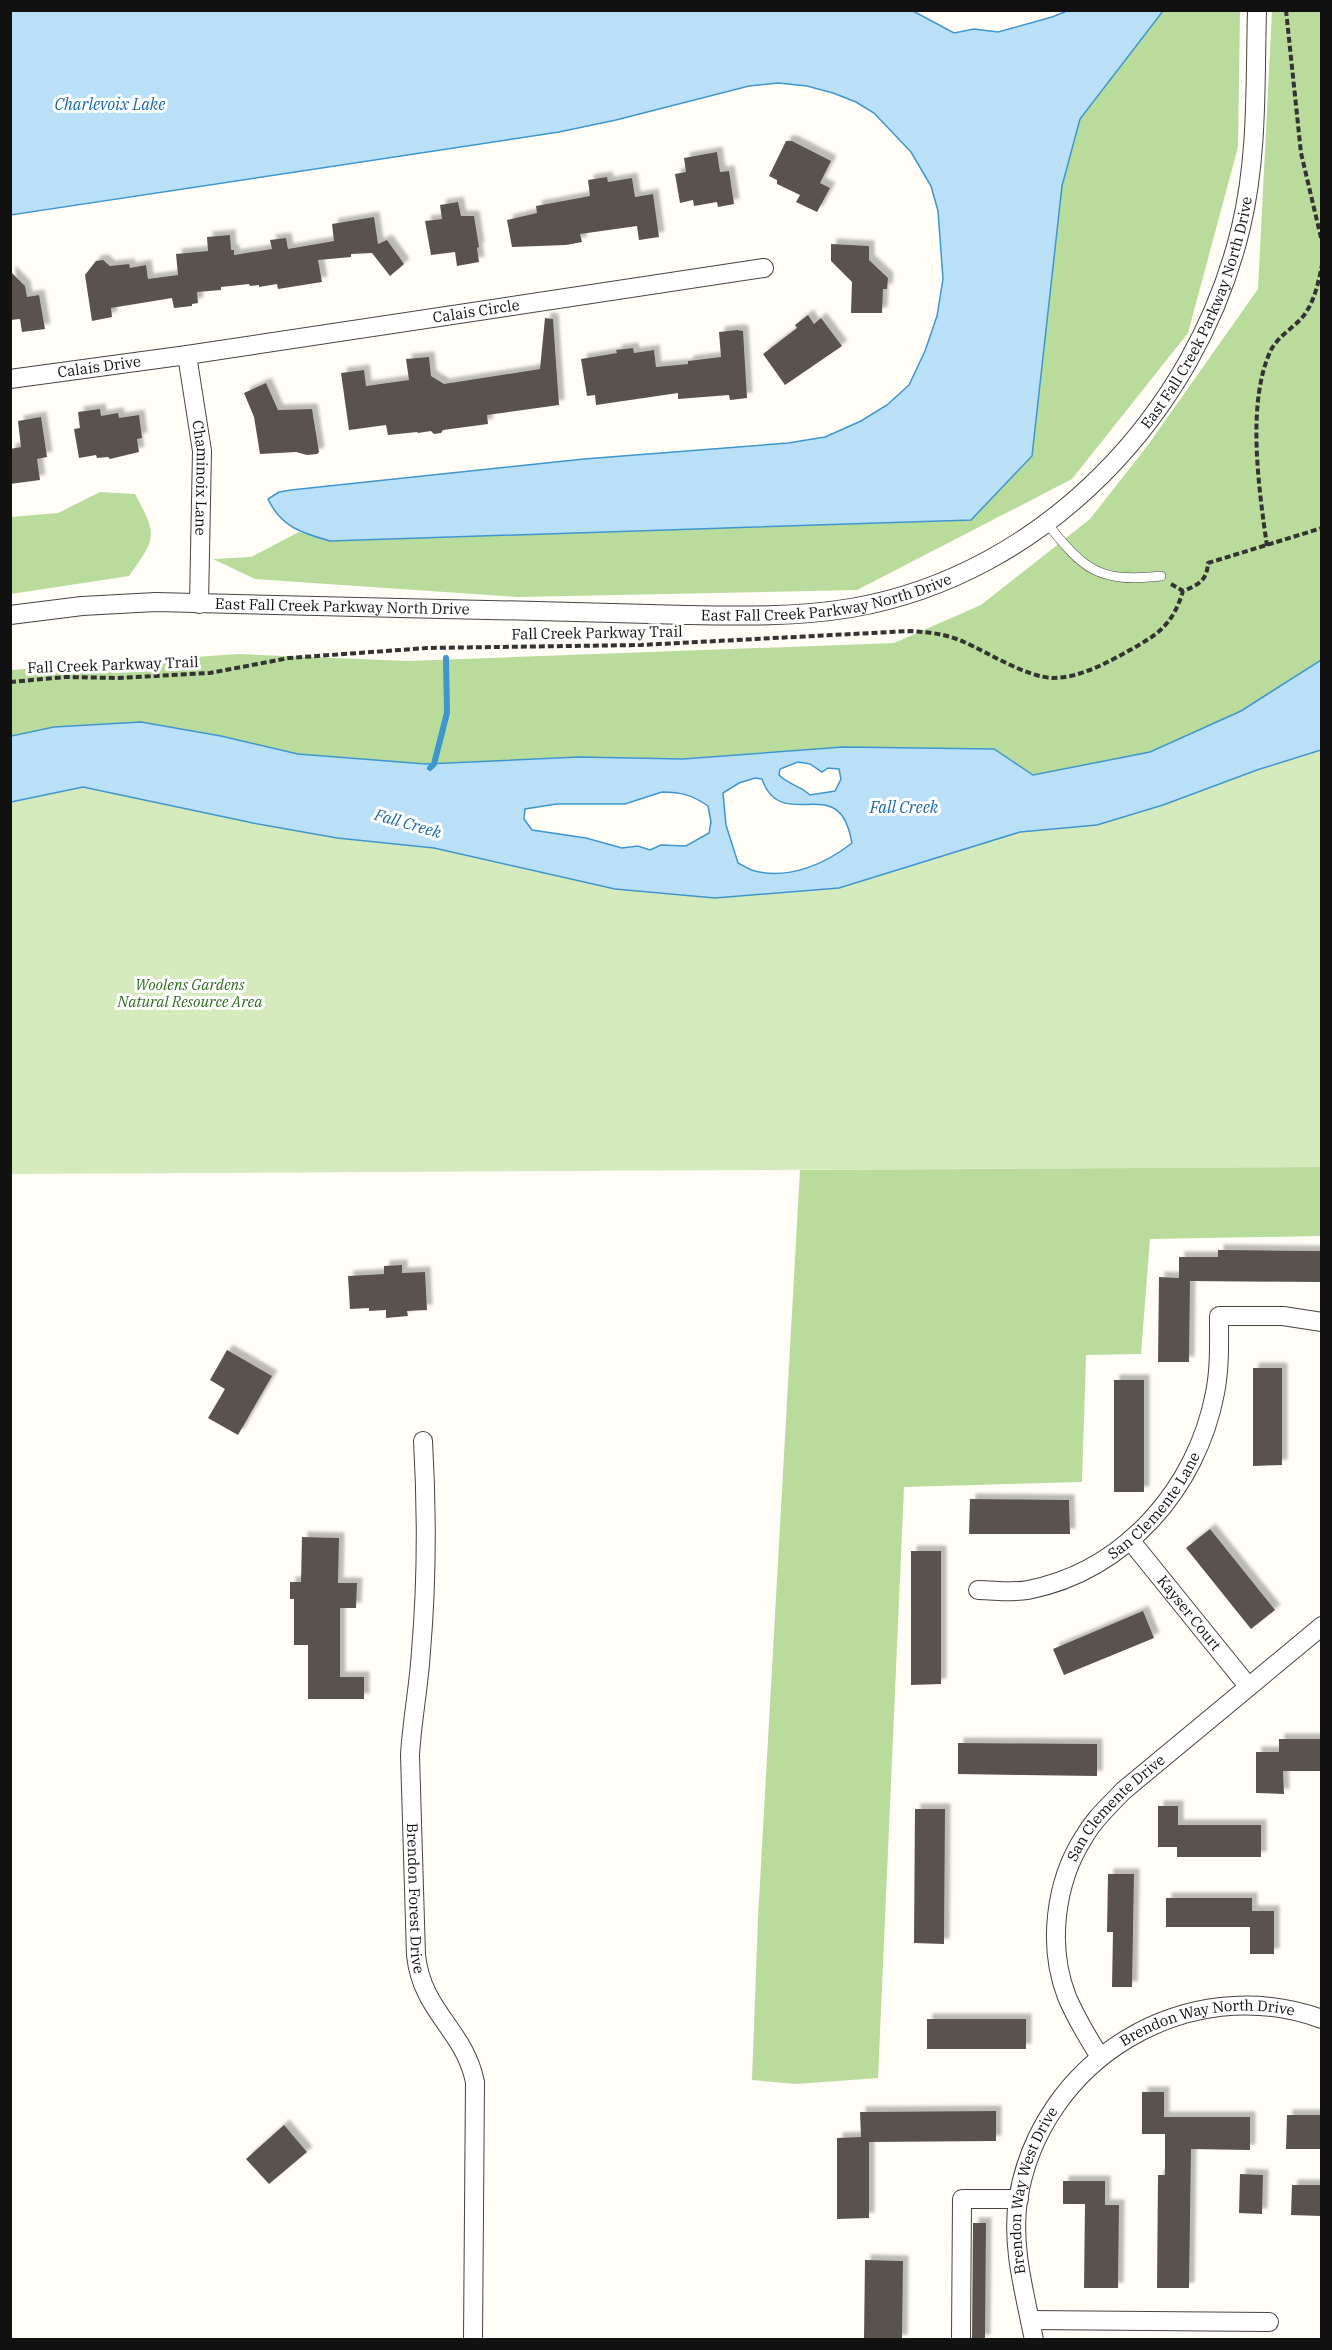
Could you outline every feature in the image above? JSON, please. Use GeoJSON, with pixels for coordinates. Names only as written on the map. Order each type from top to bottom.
{"type":"FeatureCollection","features":[{"type":"Feature","properties":{"kind":"street","name":"East Fall Creek Parkway North Drive"},"geometry":{"type":"LineString","coordinates":[[10,615],[82,606],[156,602],[738,616],[815,612],[875,603],[932,585],[988,560],[1046,522],[1077,499],[1103,475],[1133,442],[1175,385],[1212,315],[1238,239],[1250,178],[1257,10]]}},
{"type":"Feature","properties":{"kind":"street","name":"Calais Circle"},"geometry":{"type":"LineString","coordinates":[[187,355],[764,268]]}},
{"type":"Feature","properties":{"kind":"street","name":"Calais Drive"},"geometry":{"type":"LineString","coordinates":[[10,379],[187,355]]}},
{"type":"Feature","properties":{"kind":"street","name":"Chaminoix Lane"},"geometry":{"type":"LineString","coordinates":[[187,355],[202,451],[199,604]]}},
{"type":"Feature","properties":{"kind":"street","name":"San Clemente Lane"},"geometry":{"type":"LineString","coordinates":[[978,1590],[1025,1591],[1069,1579],[1108,1557],[1151,1522],[1174,1494],[1192,1463],[1203,1437],[1216,1386],[1219,1316],[1283,1316],[1322,1322]]}},
{"type":"Feature","properties":{"kind":"street","name":"Brendon Forest Drive"},"geometry":{"type":"LineString","coordinates":[[423,1441],[427,1509],[426,1575],[418,1687],[410,1755],[416,1955],[427,1996],[461,2043],[475,2082],[473,2340]]}},
{"type":"Feature","properties":{"kind":"street","name":"Kayser Court"},"geometry":{"type":"LineString","coordinates":[[1130,1540],[1248,1686]]}},
{"type":"Feature","properties":{"kind":"street","name":"San Clemente Drive"},"geometry":{"type":"LineString","coordinates":[[1100,2057],[1074,2012],[1060,1970],[1056,1934],[1058,1907],[1070,1864],[1082,1839],[1110,1804],[1322,1626]]}},
{"type":"Feature","properties":{"kind":"street","name":"Brendon Way North Drive"},"geometry":{"type":"LineString","coordinates":[[1100,2057],[1144,2029],[1178,2015],[1211,2007],[1272,2006],[1307,2013],[1322,2019]]}},
{"type":"Feature","properties":{"kind":"street","name":"Brendon Way West Drive"},"geometry":{"type":"LineString","coordinates":[[1034,2340],[1018,2256],[1019,2199],[1032,2152],[1047,2119],[1074,2083],[1100,2057]]}},
{"type":"Feature","properties":{"kind":"street"},"geometry":{"type":"LineString","coordinates":[[961,2340],[962,2199],[1019,2199]]}},
{"type":"Feature","properties":{"kind":"street"},"geometry":{"type":"LineString","coordinates":[[1030,2320],[1269,2322]]}},
{"type":"Feature","properties":{"kind":"lane"},"geometry":{"type":"LineString","coordinates":[[1046,522],[1070,553],[1090,568],[1119,576],[1144,578],[1161,576]]}},
{"type":"Feature","properties":{"kind":"path"},"geometry":{"type":"LineString","coordinates":[[1286,10],[1301,153],[1322,242]]}},
{"type":"Feature","properties":{"kind":"path"},"geometry":{"type":"LineString","coordinates":[[1267,546],[1257,467],[1258,407],[1265,366],[1272,347],[1302,319],[1312,303],[1322,265]]}},
{"type":"Feature","properties":{"kind":"path","name":"Fall Creek Parkway Trail"},"geometry":{"type":"LineString","coordinates":[[10,682],[66,677],[117,678],[210,673],[289,658],[416,649],[640,645],[910,631],[931,632],[961,640],[1031,673],[1054,678],[1069,676],[1099,665],[1154,636],[1177,611],[1183,591],[1199,584],[1205,578],[1208,563],[1322,528]]}},
{"type":"Feature","properties":{"kind":"green space"},"geometry":{"type":"Polygon","coordinates":[[[1163,11],[1240,11],[1238,147],[1188,333],[1072,479],[857,590],[518,597],[255,579],[213,559],[251,557],[299,532],[330,541],[971,520],[1052,274],[1062,186],[1080,119],[1163,11]]]}},
{"type":"Feature","properties":{"kind":"green space"},"geometry":{"type":"Polygon","coordinates":[[[1272,11],[1321,11],[1321,660],[1241,711],[1150,752],[1033,775],[993,749],[843,747],[683,759],[579,757],[426,764],[298,754],[221,736],[141,722],[54,727],[11,736],[11,670],[238,654],[408,661],[894,643],[981,605],[1090,519],[1148,445],[1258,289],[1272,11]]]}},
{"type":"Feature","properties":{"kind":"green space"},"geometry":{"type":"Polygon","coordinates":[[[100,492],[135,494],[148,519],[151,536],[149,544],[129,576],[11,594],[11,517],[58,513],[100,492]]]}},
{"type":"Feature","properties":{"kind":"green space","name":"Woolens Gardens Natural Resource Area"},"geometry":{"type":"Polygon","coordinates":[[[1321,750],[1321,1167],[11,1174],[10,803],[83,787],[253,823],[337,838],[434,848],[615,889],[715,898],[839,888],[1020,832],[1097,825],[1321,750]]]}},
{"type":"Feature","properties":{"kind":"green space"},"geometry":{"type":"Polygon","coordinates":[[[1321,1167],[1321,1236],[1150,1239],[1141,1354],[1086,1355],[1082,1482],[904,1487],[878,2078],[796,2084],[752,2080],[758,1918],[800,1170],[1321,1167]]]}},
{"type":"Feature","properties":{"kind":"water","name":"Charlevoix Lake"},"geometry":{"type":"Polygon","coordinates":[[[11,11],[913,11],[954,33],[974,29],[998,32],[1067,11],[1163,11],[1080,119],[1062,186],[1032,456],[971,520],[330,541],[293,528],[279,516],[268,499],[279,492],[291,490],[584,459],[788,443],[825,437],[861,421],[887,405],[909,385],[925,351],[937,316],[943,279],[938,211],[931,186],[911,152],[874,113],[856,102],[833,93],[807,86],[778,83],[749,86],[559,132],[11,215],[11,11]]]}},
{"type":"Feature","properties":{"kind":"water","name":"Fall Creek"},"geometry":{"type":"Polygon","coordinates":[[[1321,660],[1321,750],[1257,770],[1163,805],[1097,825],[1020,832],[839,888],[715,898],[615,889],[434,848],[337,838],[253,823],[83,787],[11,802],[11,736],[54,727],[141,722],[221,736],[298,754],[426,764],[579,757],[683,759],[843,747],[994,749],[1033,775],[1150,752],[1241,711],[1321,660]],[[798,762],[780,769],[779,775],[810,795],[835,791],[841,779],[839,769],[828,768],[822,772],[810,764],[798,762]],[[755,778],[739,783],[723,793],[726,825],[738,863],[748,869],[781,873],[807,868],[831,857],[852,843],[844,819],[835,809],[826,805],[786,803],[776,799],[768,792],[762,779],[755,778]],[[662,792],[625,804],[557,804],[525,809],[524,819],[532,830],[586,838],[622,848],[638,846],[650,850],[661,845],[686,846],[709,833],[711,822],[708,806],[686,795],[662,792]]]}},
{"type":"Feature","properties":{"kind":"building"},"geometry":{"type":"Polygon","coordinates":[[[786,141],[792,141],[831,161],[820,183],[830,188],[817,212],[796,202],[800,195],[777,184],[777,180],[769,176],[786,141]]]}},
{"type":"Feature","properties":{"kind":"building"},"geometry":{"type":"Polygon","coordinates":[[[717,152],[720,172],[729,171],[734,204],[718,207],[717,202],[694,206],[693,200],[680,203],[675,174],[686,172],[684,158],[717,152]]]}},
{"type":"Feature","properties":{"kind":"building"},"geometry":{"type":"Polygon","coordinates":[[[607,177],[608,182],[632,178],[635,197],[653,194],[659,237],[639,240],[637,226],[580,234],[582,242],[566,245],[512,247],[507,220],[537,213],[536,206],[590,196],[588,180],[607,177]]]}},
{"type":"Feature","properties":{"kind":"building"},"geometry":{"type":"Polygon","coordinates":[[[458,202],[461,216],[474,216],[479,262],[457,266],[455,252],[431,255],[425,221],[442,219],[440,205],[458,202]]]}},
{"type":"Feature","properties":{"kind":"building"},"geometry":{"type":"Polygon","coordinates":[[[374,217],[378,244],[387,240],[404,264],[390,276],[372,253],[351,254],[351,257],[318,260],[322,282],[278,289],[277,284],[259,287],[259,285],[250,286],[249,284],[221,287],[221,290],[197,292],[198,303],[192,306],[174,308],[172,298],[111,308],[112,317],[92,321],[85,275],[96,261],[103,260],[110,266],[129,264],[130,268],[146,265],[148,279],[178,275],[176,254],[208,251],[207,237],[230,235],[231,250],[234,250],[234,255],[272,249],[270,240],[286,238],[288,249],[334,241],[332,224],[374,217]]]}},
{"type":"Feature","properties":{"kind":"building"},"geometry":{"type":"Polygon","coordinates":[[[831,244],[869,246],[869,260],[888,278],[887,289],[883,289],[882,313],[851,313],[852,282],[831,261],[831,244]]]}},
{"type":"Feature","properties":{"kind":"building"},"geometry":{"type":"Polygon","coordinates":[[[10,271],[25,286],[27,297],[39,295],[45,329],[22,332],[20,319],[10,320],[10,271]]]}},
{"type":"Feature","properties":{"kind":"building"},"geometry":{"type":"Polygon","coordinates":[[[808,315],[814,324],[821,318],[842,346],[785,385],[763,354],[797,328],[795,325],[808,315]]]}},
{"type":"Feature","properties":{"kind":"building"},"geometry":{"type":"Polygon","coordinates":[[[545,318],[553,319],[559,405],[487,415],[488,424],[443,430],[441,433],[434,434],[431,431],[388,435],[386,425],[349,430],[341,373],[364,370],[366,386],[409,380],[406,359],[429,357],[431,376],[444,384],[540,369],[545,318]]]}},
{"type":"Feature","properties":{"kind":"building"},"geometry":{"type":"Polygon","coordinates":[[[743,331],[747,398],[730,400],[729,395],[678,399],[678,393],[596,405],[595,395],[587,396],[581,359],[633,348],[634,353],[654,350],[656,367],[688,364],[688,361],[721,357],[719,332],[743,331]]]}},
{"type":"Feature","properties":{"kind":"building"},"geometry":{"type":"Polygon","coordinates":[[[266,383],[278,410],[312,409],[319,452],[317,454],[307,455],[296,452],[260,454],[254,417],[244,393],[266,383]]]}},
{"type":"Feature","properties":{"kind":"building"},"geometry":{"type":"Polygon","coordinates":[[[100,409],[101,416],[118,413],[119,418],[139,415],[142,438],[137,439],[139,452],[110,459],[108,457],[97,458],[96,455],[79,458],[74,429],[80,428],[78,412],[100,409]]]}},
{"type":"Feature","properties":{"kind":"building"},"geometry":{"type":"Polygon","coordinates":[[[41,417],[47,457],[37,459],[40,480],[10,484],[10,449],[21,447],[18,421],[41,417]]]}},
{"type":"Feature","properties":{"kind":"building"},"geometry":{"type":"Polygon","coordinates":[[[1218,1250],[1321,1251],[1320,1282],[1190,1281],[1189,1362],[1158,1362],[1159,1277],[1179,1278],[1179,1257],[1218,1257],[1218,1250]]]}},
{"type":"Feature","properties":{"kind":"building"},"geometry":{"type":"Polygon","coordinates":[[[402,1265],[402,1273],[425,1272],[427,1310],[407,1311],[408,1316],[386,1318],[386,1310],[350,1309],[348,1276],[384,1274],[384,1266],[402,1265]]]}},
{"type":"Feature","properties":{"kind":"building"},"geometry":{"type":"Polygon","coordinates":[[[227,1350],[272,1376],[238,1435],[208,1418],[225,1389],[210,1380],[227,1350]]]}},
{"type":"Feature","properties":{"kind":"building"},"geometry":{"type":"Polygon","coordinates":[[[1253,1368],[1282,1368],[1282,1465],[1253,1466],[1253,1368]]]}},
{"type":"Feature","properties":{"kind":"building"},"geometry":{"type":"Polygon","coordinates":[[[1114,1380],[1144,1380],[1144,1492],[1114,1492],[1114,1380]]]}},
{"type":"Feature","properties":{"kind":"building"},"geometry":{"type":"Polygon","coordinates":[[[970,1499],[1069,1500],[1070,1534],[969,1534],[970,1499]]]}},
{"type":"Feature","properties":{"kind":"building"},"geometry":{"type":"Polygon","coordinates":[[[1210,1529],[1275,1610],[1251,1629],[1186,1548],[1210,1529]]]}},
{"type":"Feature","properties":{"kind":"building"},"geometry":{"type":"Polygon","coordinates":[[[302,1537],[339,1538],[338,1583],[357,1583],[356,1608],[340,1608],[340,1677],[364,1677],[364,1699],[308,1699],[308,1645],[294,1645],[294,1599],[290,1599],[290,1582],[301,1582],[302,1537]]]}},
{"type":"Feature","properties":{"kind":"building"},"geometry":{"type":"Polygon","coordinates":[[[911,1551],[941,1551],[941,1684],[911,1685],[911,1551]]]}},
{"type":"Feature","properties":{"kind":"building"},"geometry":{"type":"Polygon","coordinates":[[[1143,1611],[1154,1638],[1064,1675],[1053,1649],[1143,1611]]]}},
{"type":"Feature","properties":{"kind":"building"},"geometry":{"type":"Polygon","coordinates":[[[1279,1739],[1322,1739],[1322,1771],[1283,1771],[1284,1794],[1256,1793],[1256,1752],[1279,1752],[1279,1739]]]}},
{"type":"Feature","properties":{"kind":"building"},"geometry":{"type":"Polygon","coordinates":[[[958,1743],[1097,1744],[1097,1776],[958,1774],[958,1743]]]}},
{"type":"Feature","properties":{"kind":"building"},"geometry":{"type":"Polygon","coordinates":[[[1158,1806],[1178,1806],[1178,1825],[1261,1825],[1261,1857],[1177,1857],[1177,1847],[1158,1847],[1158,1806]]]}},
{"type":"Feature","properties":{"kind":"building"},"geometry":{"type":"Polygon","coordinates":[[[915,1809],[945,1809],[944,1944],[914,1943],[915,1809]]]}},
{"type":"Feature","properties":{"kind":"building"},"geometry":{"type":"Polygon","coordinates":[[[1108,1874],[1134,1874],[1132,1987],[1112,1987],[1113,1932],[1107,1932],[1108,1874]]]}},
{"type":"Feature","properties":{"kind":"building"},"geometry":{"type":"Polygon","coordinates":[[[1166,1898],[1252,1898],[1252,1911],[1274,1911],[1274,1954],[1250,1954],[1250,1927],[1166,1927],[1166,1898]]]}},
{"type":"Feature","properties":{"kind":"building"},"geometry":{"type":"Polygon","coordinates":[[[927,2019],[1026,2019],[1026,2049],[927,2049],[927,2019]]]}},
{"type":"Feature","properties":{"kind":"building"},"geometry":{"type":"Polygon","coordinates":[[[1142,2092],[1164,2092],[1164,2117],[1250,2117],[1250,2150],[1191,2149],[1189,2288],[1157,2288],[1158,2175],[1165,2175],[1165,2134],[1142,2134],[1142,2092]]]}},
{"type":"Feature","properties":{"kind":"building"},"geometry":{"type":"Polygon","coordinates":[[[996,2111],[996,2141],[869,2142],[869,2218],[837,2219],[837,2138],[861,2137],[860,2112],[996,2111]]]}},
{"type":"Feature","properties":{"kind":"building"},"geometry":{"type":"Polygon","coordinates":[[[1287,2115],[1322,2115],[1322,2149],[1286,2149],[1287,2115]]]}},
{"type":"Feature","properties":{"kind":"building"},"geometry":{"type":"Polygon","coordinates":[[[284,2125],[307,2152],[269,2184],[246,2159],[284,2125]]]}},
{"type":"Feature","properties":{"kind":"building"},"geometry":{"type":"Polygon","coordinates":[[[1240,2174],[1263,2175],[1262,2214],[1239,2213],[1240,2174]]]}},
{"type":"Feature","properties":{"kind":"building"},"geometry":{"type":"Polygon","coordinates":[[[1063,2181],[1105,2181],[1105,2205],[1119,2205],[1118,2288],[1084,2288],[1085,2204],[1063,2204],[1063,2181]]]}},
{"type":"Feature","properties":{"kind":"building"},"geometry":{"type":"Polygon","coordinates":[[[1292,2185],[1322,2185],[1322,2216],[1291,2215],[1292,2185]]]}},
{"type":"Feature","properties":{"kind":"building"},"geometry":{"type":"Polygon","coordinates":[[[973,2223],[986,2223],[985,2340],[972,2340],[973,2223]]]}},
{"type":"Feature","properties":{"kind":"building"},"geometry":{"type":"Polygon","coordinates":[[[865,2260],[903,2261],[902,2340],[864,2340],[865,2260]]]}},
{"type":"Feature","properties":{"kind":"waterway"},"geometry":{"type":"LineString","coordinates":[[430,768],[434,764],[447,713],[446,658]]}}]}
